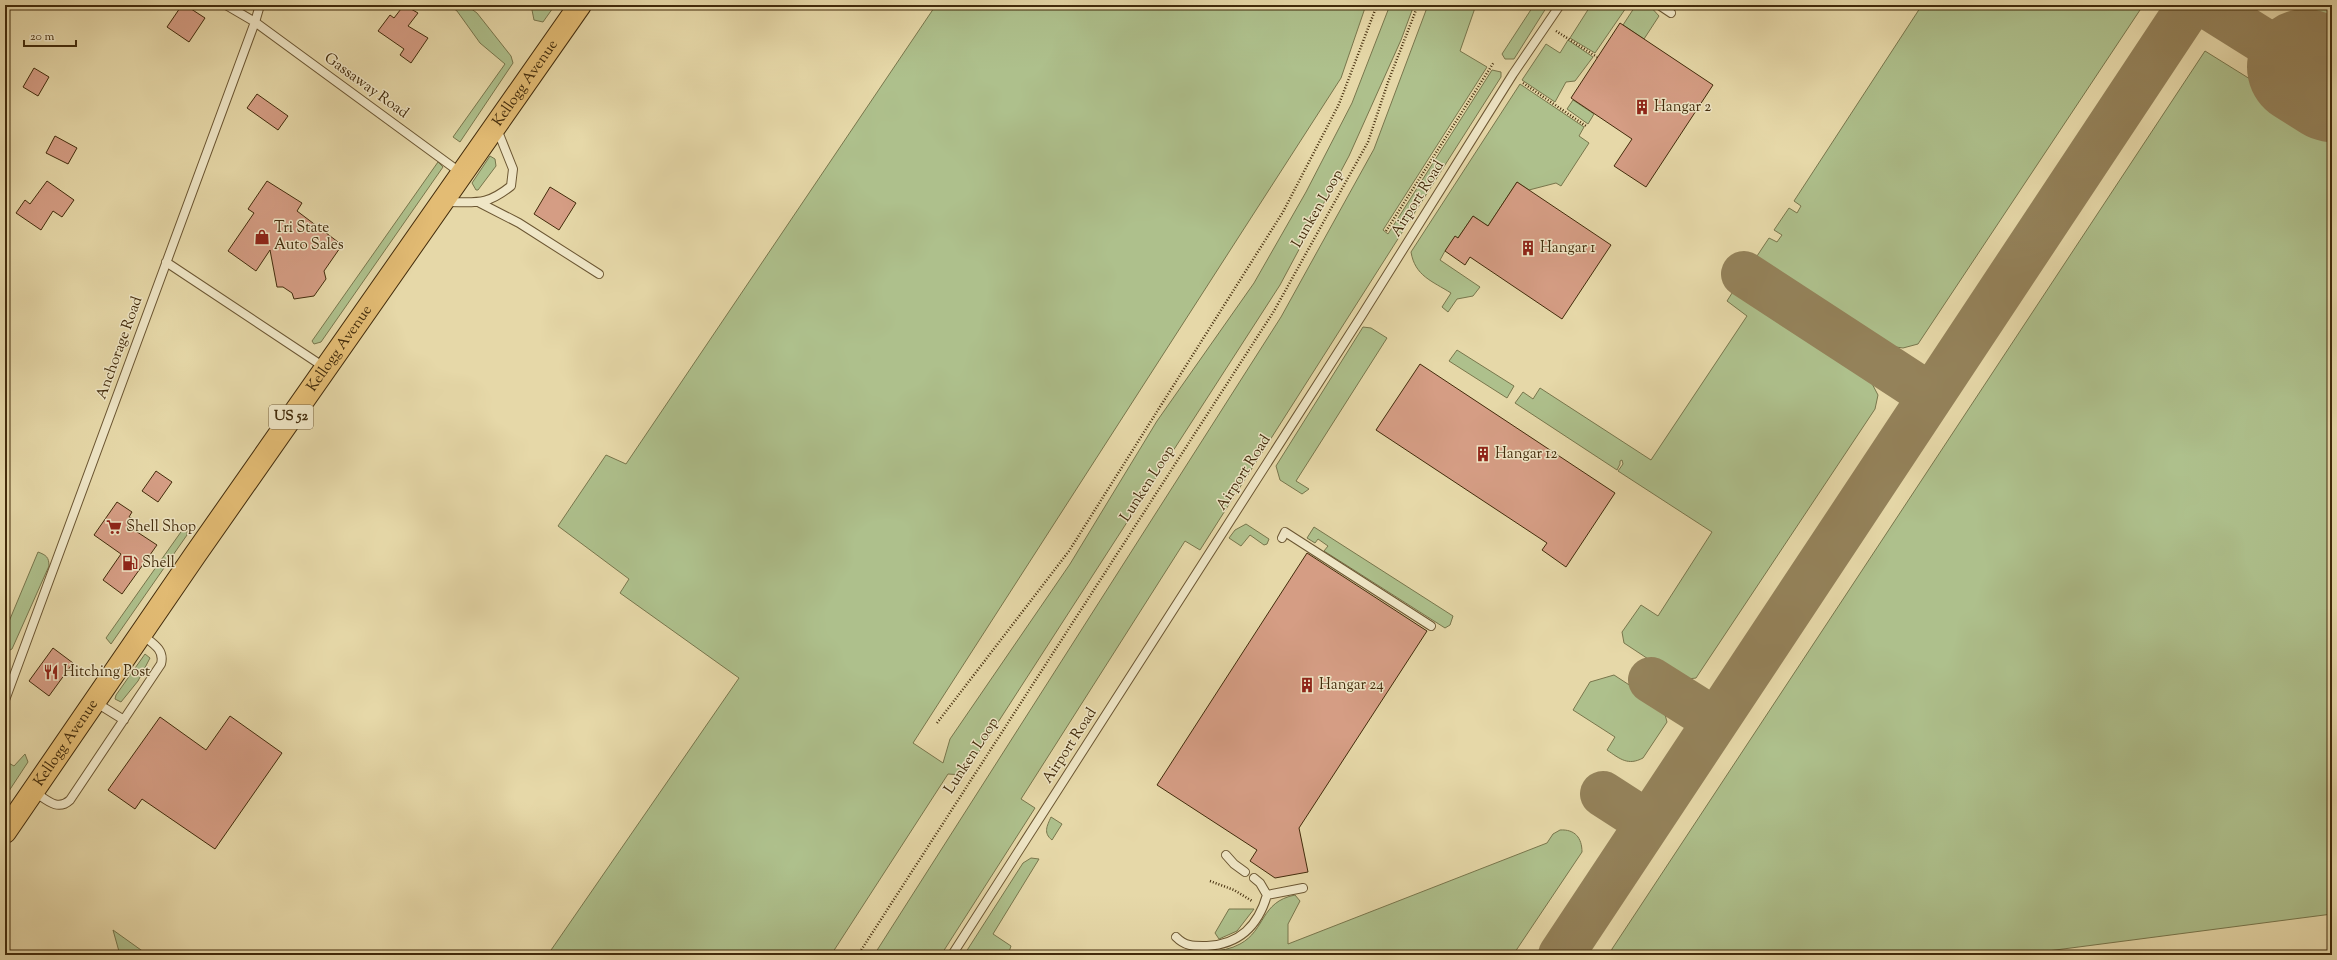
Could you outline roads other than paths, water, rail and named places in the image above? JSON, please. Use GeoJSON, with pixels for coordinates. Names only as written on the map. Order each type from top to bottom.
{"type":"FeatureCollection","features":[{"type":"Feature","properties":{"kind":"main road","name":"Kellogg Avenue"},"geometry":{"type":"LineString","coordinates":[[5,832],[325,368],[580,5]]}},
{"type":"Feature","properties":{"kind":"lane","name":"Gassaway Road"},"geometry":{"type":"LineString","coordinates":[[226,5],[255,22],[461,173]]}},
{"type":"Feature","properties":{"kind":"lane","name":"Anchorage Road"},"geometry":{"type":"LineString","coordinates":[[5,700],[260,5]]}},
{"type":"Feature","properties":{"kind":"lane","name":"Airport Road"},"geometry":{"type":"LineString","coordinates":[[952,955],[1374,296],[1513,74],[1560,5]]}},
{"type":"Feature","properties":{"kind":"lane"},"geometry":{"type":"LineString","coordinates":[[1659,5],[1671,13]]}},
{"type":"Feature","properties":{"kind":"lane"},"geometry":{"type":"LineString","coordinates":[[441,202],[480,202],[497,198],[511,186],[513,169],[495,124]]}},
{"type":"Feature","properties":{"kind":"lane"},"geometry":{"type":"LineString","coordinates":[[480,202],[519,223],[599,274]]}},
{"type":"Feature","properties":{"kind":"lane"},"geometry":{"type":"LineString","coordinates":[[166,262],[325,368]]}},
{"type":"Feature","properties":{"kind":"lane"},"geometry":{"type":"LineString","coordinates":[[1282,538],[1285,532],[1431,626]]}},
{"type":"Feature","properties":{"kind":"lane"},"geometry":{"type":"LineString","coordinates":[[33,791],[56,806],[64,805],[70,800],[161,664],[163,657],[161,651],[141,634]]}},
{"type":"Feature","properties":{"kind":"lane"},"geometry":{"type":"LineString","coordinates":[[95,701],[124,720]]}},
{"type":"Feature","properties":{"kind":"lane"},"geometry":{"type":"LineString","coordinates":[[1226,855],[1234,864],[1245,872]]}},
{"type":"Feature","properties":{"kind":"lane"},"geometry":{"type":"LineString","coordinates":[[1254,878],[1260,883],[1267,895]]}},
{"type":"Feature","properties":{"kind":"lane"},"geometry":{"type":"LineString","coordinates":[[1267,895],[1303,888]]}},
{"type":"Feature","properties":{"kind":"lane"},"geometry":{"type":"LineString","coordinates":[[1176,937],[1185,945],[1192,946],[1223,945],[1235,941],[1246,932],[1262,908],[1267,895]]}},
{"type":"Feature","properties":{"kind":"place","name":"Hangar 2"},"geometry":{"type":"Point","coordinates":[1642,107]}},
{"type":"Feature","properties":{"kind":"place","name":"Tri State Auto Sales"},"geometry":{"type":"Point","coordinates":[262,237]}},
{"type":"Feature","properties":{"kind":"place","name":"Hangar 1"},"geometry":{"type":"Point","coordinates":[1528,248]}},
{"type":"Feature","properties":{"kind":"place","name":"Hangar 12"},"geometry":{"type":"Point","coordinates":[1483,454]}},
{"type":"Feature","properties":{"kind":"place","name":"Shell Shop"},"geometry":{"type":"Point","coordinates":[114,527]}},
{"type":"Feature","properties":{"kind":"place","name":"Shell"},"geometry":{"type":"Point","coordinates":[130,563]}},
{"type":"Feature","properties":{"kind":"place","name":"Hitching Post"},"geometry":{"type":"Point","coordinates":[51,672]}},
{"type":"Feature","properties":{"kind":"place","name":"Hangar 24"},"geometry":{"type":"Point","coordinates":[1307,685]}}]}
